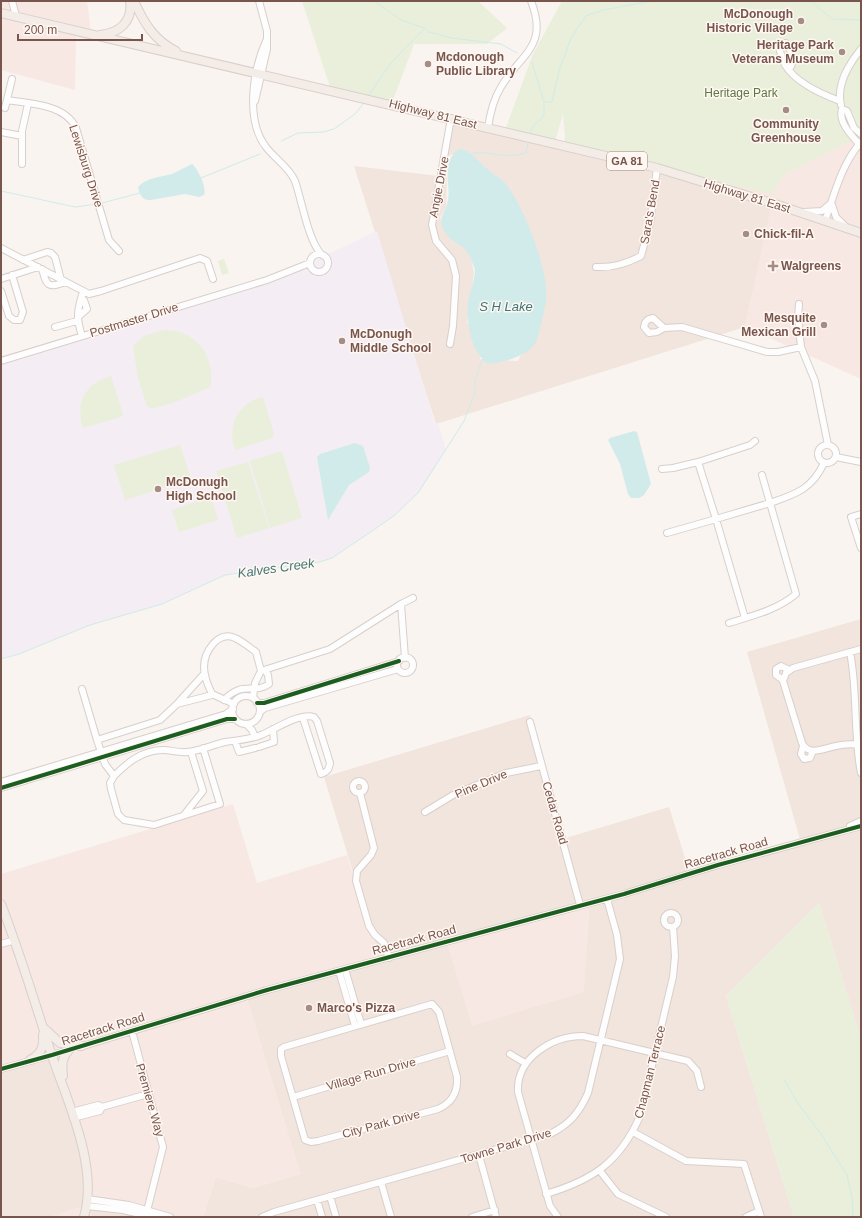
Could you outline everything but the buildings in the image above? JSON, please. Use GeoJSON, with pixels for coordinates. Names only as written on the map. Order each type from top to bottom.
{"type":"FeatureCollection","features":[{"type":"Feature","properties":{"kind":"main road"},"geometry":{"type":"LineString","coordinates":[[95,36],[114,32],[124,25],[131,11],[130,1]]}},
{"type":"Feature","properties":{"kind":"main road","name":"GA 81"},"geometry":{"type":"LineString","coordinates":[[134,1],[142,20],[154,36],[168,47],[187,56]]}},
{"type":"Feature","properties":{"kind":"main road","name":"Highway 81 East"},"geometry":{"type":"LineString","coordinates":[[1,13],[451,118],[657,168],[861,233]]}},
{"type":"Feature","properties":{"kind":"main road"},"geometry":{"type":"LineString","coordinates":[[1,904],[15,940],[52,1055],[78,1124],[78,1133],[88,1178],[87,1203],[84,1217]]}},
{"type":"Feature","properties":{"kind":"main road"},"geometry":{"type":"LineString","coordinates":[[43,1026],[49,1034],[60,1043],[82,1046]]}},
{"type":"Feature","properties":{"kind":"main road"},"geometry":{"type":"LineString","coordinates":[[30,1060],[36,1057],[43,1047],[43,1026]]}},
{"type":"Feature","properties":{"kind":"main road"},"geometry":{"type":"LineString","coordinates":[[65,1091],[62,1062],[63,1056],[69,1050]]}},
{"type":"Feature","properties":{"kind":"street"},"geometry":{"type":"LineString","coordinates":[[12,1],[16,16]]}},
{"type":"Feature","properties":{"kind":"street"},"geometry":{"type":"LineString","coordinates":[[258,1],[267,31],[253,108],[260,138],[267,149],[288,169],[293,177],[307,224],[317,249],[327,262],[326,268],[321,272],[314,270],[274,280],[267,280]]}},
{"type":"Feature","properties":{"kind":"street"},"geometry":{"type":"LineString","coordinates":[[488,128],[491,110],[501,87],[532,48],[537,29],[536,14],[531,1]]}},
{"type":"Feature","properties":{"kind":"street"},"geometry":{"type":"LineString","coordinates":[[789,69],[792,66],[793,60],[788,45],[786,43],[777,42],[786,66],[792,74],[819,93],[840,101]]}},
{"type":"Feature","properties":{"kind":"street"},"geometry":{"type":"LineString","coordinates":[[825,221],[846,166],[860,143],[851,134],[840,114],[842,109],[840,101],[843,78],[849,64],[861,48]]}},
{"type":"Feature","properties":{"kind":"street"},"geometry":{"type":"LineString","coordinates":[[6,108],[12,79]]}},
{"type":"Feature","properties":{"kind":"street","name":"Lewisburg Drive"},"geometry":{"type":"LineString","coordinates":[[7,100],[62,112],[73,123],[109,240],[119,251]]}},
{"type":"Feature","properties":{"kind":"street"},"geometry":{"type":"LineString","coordinates":[[22,164],[22,136],[28,104]]}},
{"type":"Feature","properties":{"kind":"street"},"geometry":{"type":"LineString","coordinates":[[842,109],[847,111],[856,129],[861,134]]}},
{"type":"Feature","properties":{"kind":"street","name":"Angie Drive"},"geometry":{"type":"LineString","coordinates":[[450,344],[453,326],[456,276],[452,260],[436,241],[432,225],[451,118]]}},
{"type":"Feature","properties":{"kind":"street"},"geometry":{"type":"LineString","coordinates":[[851,134],[856,129]]}},
{"type":"Feature","properties":{"kind":"street"},"geometry":{"type":"LineString","coordinates":[[1,132],[22,136]]}},
{"type":"Feature","properties":{"kind":"street","name":"Sara's Bend"},"geometry":{"type":"LineString","coordinates":[[596,267],[609,268],[629,262],[641,256],[650,223],[657,168]]}},
{"type":"Feature","properties":{"kind":"street"},"geometry":{"type":"LineString","coordinates":[[797,212],[822,211],[832,201]]}},
{"type":"Feature","properties":{"kind":"street"},"geometry":{"type":"LineString","coordinates":[[832,201],[833,212],[841,223],[848,228]]}},
{"type":"Feature","properties":{"kind":"street"},"geometry":{"type":"LineString","coordinates":[[307,224],[306,226],[313,246],[311,260],[314,270]]}},
{"type":"Feature","properties":{"kind":"street"},"geometry":{"type":"LineString","coordinates":[[1,248],[84,292],[101,291],[200,258],[207,261],[213,279]]}},
{"type":"Feature","properties":{"kind":"street"},"geometry":{"type":"LineString","coordinates":[[24,260],[46,252],[52,253],[55,256],[64,281]]}},
{"type":"Feature","properties":{"kind":"street"},"geometry":{"type":"LineString","coordinates":[[267,280],[311,260],[318,254],[322,255]]}},
{"type":"Feature","properties":{"kind":"street"},"geometry":{"type":"LineString","coordinates":[[1,279],[40,268]]}},
{"type":"Feature","properties":{"kind":"street"},"geometry":{"type":"LineString","coordinates":[[40,268],[48,285],[52,286],[64,281]]}},
{"type":"Feature","properties":{"kind":"street"},"geometry":{"type":"LineString","coordinates":[[1,290],[10,318],[14,321],[19,320],[23,312],[12,276]]}},
{"type":"Feature","properties":{"kind":"street","name":"Postmaster Drive"},"geometry":{"type":"LineString","coordinates":[[1,361],[267,280]]}},
{"type":"Feature","properties":{"kind":"street"},"geometry":{"type":"LineString","coordinates":[[55,327],[77,319],[84,300],[84,292]]}},
{"type":"Feature","properties":{"kind":"street"},"geometry":{"type":"LineString","coordinates":[[82,336],[77,319],[77,309],[84,292]]}},
{"type":"Feature","properties":{"kind":"street"},"geometry":{"type":"LineString","coordinates":[[799,304],[798,318],[801,347],[815,381],[828,445]]}},
{"type":"Feature","properties":{"kind":"street"},"geometry":{"type":"LineString","coordinates":[[664,328],[682,328],[767,352],[778,352],[801,347]]}},
{"type":"Feature","properties":{"kind":"street"},"geometry":{"type":"LineString","coordinates":[[662,469],[698,462],[750,445],[755,441]]}},
{"type":"Feature","properties":{"kind":"street"},"geometry":{"type":"LineString","coordinates":[[828,445],[835,449],[836,457],[832,462],[824,463],[819,458],[818,452],[822,447],[828,445]]}},
{"type":"Feature","properties":{"kind":"street"},"geometry":{"type":"LineString","coordinates":[[836,457],[861,462]]}},
{"type":"Feature","properties":{"kind":"street"},"geometry":{"type":"LineString","coordinates":[[698,462],[745,618]]}},
{"type":"Feature","properties":{"kind":"street"},"geometry":{"type":"LineString","coordinates":[[666,533],[770,503],[798,493],[808,486],[819,473],[824,463]]}},
{"type":"Feature","properties":{"kind":"street"},"geometry":{"type":"LineString","coordinates":[[729,623],[773,609],[787,602],[796,594],[762,475]]}},
{"type":"Feature","properties":{"kind":"street"},"geometry":{"type":"LineString","coordinates":[[861,514],[851,516],[861,548]]}},
{"type":"Feature","properties":{"kind":"street"},"geometry":{"type":"LineString","coordinates":[[260,712],[255,700],[255,688],[256,681],[264,671],[330,649],[413,598]]}},
{"type":"Feature","properties":{"kind":"street"},"geometry":{"type":"LineString","coordinates":[[401,604],[405,658]]}},
{"type":"Feature","properties":{"kind":"street"},"geometry":{"type":"LineString","coordinates":[[212,695],[204,674],[204,666],[214,642],[217,639],[226,636],[234,637],[256,652],[270,682],[266,686],[237,689],[224,700]]}},
{"type":"Feature","properties":{"kind":"street"},"geometry":{"type":"LineString","coordinates":[[783,680],[789,670],[861,648]]}},
{"type":"Feature","properties":{"kind":"street"},"geometry":{"type":"LineString","coordinates":[[850,652],[858,696],[861,773]]}},
{"type":"Feature","properties":{"kind":"street"},"geometry":{"type":"LineString","coordinates":[[1,788],[226,714],[243,697],[264,703],[405,658],[412,661],[413,666],[411,671],[404,673],[398,669]]}},
{"type":"Feature","properties":{"kind":"street"},"geometry":{"type":"LineString","coordinates":[[398,669],[399,661]]}},
{"type":"Feature","properties":{"kind":"street"},"geometry":{"type":"LineString","coordinates":[[789,670],[781,666],[776,669],[776,675],[783,680],[803,746],[801,754],[804,759],[810,758],[813,751]]}},
{"type":"Feature","properties":{"kind":"street"},"geometry":{"type":"LineString","coordinates":[[252,730],[254,721],[260,712],[265,708],[398,669]]}},
{"type":"Feature","properties":{"kind":"street"},"geometry":{"type":"LineString","coordinates":[[97,740],[160,720],[177,704],[204,674]]}},
{"type":"Feature","properties":{"kind":"street"},"geometry":{"type":"LineString","coordinates":[[256,681],[267,678]]}},
{"type":"Feature","properties":{"kind":"street"},"geometry":{"type":"LineString","coordinates":[[82,689],[101,754],[106,767],[114,776]]}},
{"type":"Feature","properties":{"kind":"street"},"geometry":{"type":"LineString","coordinates":[[177,704],[212,695],[234,706]]}},
{"type":"Feature","properties":{"kind":"street"},"geometry":{"type":"LineString","coordinates":[[234,706],[236,719]]}},
{"type":"Feature","properties":{"kind":"street"},"geometry":{"type":"LineString","coordinates":[[202,748],[220,804],[150,825],[120,818],[110,789],[110,783],[114,776],[135,757],[161,750],[180,753],[191,752],[202,748],[255,737],[303,718],[312,716],[317,721],[330,763],[329,769],[326,772],[321,774],[303,718]]}},
{"type":"Feature","properties":{"kind":"street"},"geometry":{"type":"LineString","coordinates":[[1,782],[227,719],[236,719],[246,724],[252,730],[255,737]]}},
{"type":"Feature","properties":{"kind":"street"},"geometry":{"type":"LineString","coordinates":[[246,724],[254,721]]}},
{"type":"Feature","properties":{"kind":"street","name":"Cedar Road"},"geometry":{"type":"LineString","coordinates":[[530,722],[580,905]]}},
{"type":"Feature","properties":{"kind":"street"},"geometry":{"type":"LineString","coordinates":[[235,741],[239,752],[257,748],[274,742],[273,729]]}},
{"type":"Feature","properties":{"kind":"street"},"geometry":{"type":"LineString","coordinates":[[803,746],[813,751],[836,746],[859,745]]}},
{"type":"Feature","properties":{"kind":"street"},"geometry":{"type":"LineString","coordinates":[[184,816],[203,791],[191,752]]}},
{"type":"Feature","properties":{"kind":"street","name":"Pine Drive"},"geometry":{"type":"LineString","coordinates":[[425,812],[453,795],[506,773],[541,766]]}},
{"type":"Feature","properties":{"kind":"street"},"geometry":{"type":"LineString","coordinates":[[360,793],[374,846],[372,855],[357,871],[356,881],[370,926],[375,935],[384,942],[389,958]]}},
{"type":"Feature","properties":{"kind":"street","name":"Racetrack Road"},"geometry":{"type":"LineString","coordinates":[[834,833],[861,821]]}},
{"type":"Feature","properties":{"kind":"street","name":"Racetrack Road"},"geometry":{"type":"LineString","coordinates":[[1,1069],[267,990],[606,899],[861,826]]}},
{"type":"Feature","properties":{"kind":"street","name":"Towne Park Drive"},"geometry":{"type":"LineString","coordinates":[[262,1217],[274,1212],[531,1140],[561,1128],[572,1120],[581,1109],[588,1093],[620,958],[617,935],[606,899]]}},
{"type":"Feature","properties":{"kind":"street","name":"Chapman Terrace"},"geometry":{"type":"LineString","coordinates":[[546,1194],[567,1188],[600,1171],[624,1146],[633,1132],[640,1116],[673,977],[675,956],[673,927]]}},
{"type":"Feature","properties":{"kind":"street"},"geometry":{"type":"LineString","coordinates":[[1,944],[15,940]]}},
{"type":"Feature","properties":{"kind":"street"},"geometry":{"type":"LineString","coordinates":[[342,970],[358,1025]]}},
{"type":"Feature","properties":{"kind":"street","name":"City Park Drive"},"geometry":{"type":"LineString","coordinates":[[432,1004],[439,1012],[458,1085],[452,1100],[445,1106],[438,1109],[311,1142],[305,1140],[281,1056],[281,1049],[358,1025],[432,1004]]}},
{"type":"Feature","properties":{"kind":"street","name":"Premiere Way"},"geometry":{"type":"LineString","coordinates":[[132,1031],[163,1147],[146,1212]]}},
{"type":"Feature","properties":{"kind":"street"},"geometry":{"type":"LineString","coordinates":[[558,1217],[550,1206],[546,1194],[518,1092],[519,1076],[525,1063],[548,1046],[568,1037],[583,1036],[688,1061],[697,1071],[701,1087]]}},
{"type":"Feature","properties":{"kind":"street","name":"Village Run Drive"},"geometry":{"type":"LineString","coordinates":[[293,1097],[450,1052]]}},
{"type":"Feature","properties":{"kind":"street"},"geometry":{"type":"LineString","coordinates":[[510,1054],[525,1063]]}},
{"type":"Feature","properties":{"kind":"street"},"geometry":{"type":"LineString","coordinates":[[75,1116],[98,1105],[102,1107],[148,1094]]}},
{"type":"Feature","properties":{"kind":"street"},"geometry":{"type":"LineString","coordinates":[[75,1116],[100,1111],[102,1107]]}},
{"type":"Feature","properties":{"kind":"street"},"geometry":{"type":"LineString","coordinates":[[633,1132],[686,1161],[744,1164],[760,1214],[746,1217]]}},
{"type":"Feature","properties":{"kind":"street"},"geometry":{"type":"LineString","coordinates":[[472,1217],[495,1214],[479,1155]]}},
{"type":"Feature","properties":{"kind":"street"},"geometry":{"type":"LineString","coordinates":[[600,1171],[618,1194],[666,1217]]}},
{"type":"Feature","properties":{"kind":"street"},"geometry":{"type":"LineString","coordinates":[[381,1182],[391,1217]]}},
{"type":"Feature","properties":{"kind":"street"},"geometry":{"type":"LineString","coordinates":[[330,1196],[336,1217]]}},
{"type":"Feature","properties":{"kind":"street"},"geometry":{"type":"LineString","coordinates":[[317,1200],[322,1217]]}},
{"type":"Feature","properties":{"kind":"street"},"geometry":{"type":"LineString","coordinates":[[87,1203],[170,1217]]}},
{"type":"Feature","properties":{"kind":"street"},"geometry":{"type":"LineString","coordinates":[[146,1212],[153,1217]]}},
{"type":"Feature","properties":{"kind":"shaded area"},"geometry":{"type":"Polygon","coordinates":[[[1,1],[87,1],[92,40],[76,37],[75,90],[1,70],[1,1]]]}},
{"type":"Feature","properties":{"kind":"shaded area"},"geometry":{"type":"Polygon","coordinates":[[[453,123],[773,202],[745,327],[436,424],[354,166],[447,177],[446,207],[440,218],[451,237],[469,250],[474,273],[467,323],[486,331],[480,359],[518,361],[545,304],[494,176],[465,151],[447,156],[453,123]]]}},
{"type":"Feature","properties":{"kind":"shaded area"},"geometry":{"type":"Polygon","coordinates":[[[861,131],[861,379],[745,327],[772,202],[720,189],[861,131]]]}},
{"type":"Feature","properties":{"kind":"shaded area","name":"McDonugh High School"},"geometry":{"type":"Polygon","coordinates":[[[377,231],[435,424],[438,423],[446,450],[418,493],[395,515],[332,558],[299,566],[233,573],[216,579],[162,604],[90,625],[19,654],[1,659],[1,362],[310,263],[377,231]]]}},
{"type":"Feature","properties":{"kind":"shaded area"},"geometry":{"type":"Polygon","coordinates":[[[861,619],[861,1039],[819,903],[726,996],[794,1217],[203,1217],[216,1177],[253,1188],[300,1174],[247,999],[380,961],[324,777],[530,715],[566,838],[669,807],[690,874],[801,843],[747,652],[861,619]]]}},
{"type":"Feature","properties":{"kind":"shaded area"},"geometry":{"type":"Polygon","coordinates":[[[233,804],[257,883],[347,855],[380,962],[247,999],[301,1174],[253,1188],[216,1177],[203,1217],[171,1217],[108,1199],[94,1203],[59,1052],[1,1068],[1,874],[233,804]]]}},
{"type":"Feature","properties":{"kind":"shaded area"},"geometry":{"type":"Polygon","coordinates":[[[590,902],[584,992],[472,1026],[447,943],[590,902]]]}},
{"type":"Feature","properties":{"kind":"shaded area"},"geometry":{"type":"Polygon","coordinates":[[[49,1055],[76,1122],[88,1205],[50,1217],[1,1217],[1,1068],[49,1055]]]}},
{"type":"Feature","properties":{"kind":"shaded area"},"geometry":{"type":"Polygon","coordinates":[[[108,1199],[171,1217],[92,1217],[88,1205],[108,1199]]]}},
{"type":"Feature","properties":{"kind":"shaded area"},"geometry":{"type":"Polygon","coordinates":[[[88,1205],[92,1217],[50,1217],[88,1205]]]}},
{"type":"Feature","properties":{"kind":"green space"},"geometry":{"type":"Polygon","coordinates":[[[302,1],[478,1],[507,28],[487,44],[414,44],[390,108],[332,93],[302,1]]]}},
{"type":"Feature","properties":{"kind":"green space","name":"Heritage Park"},"geometry":{"type":"Polygon","coordinates":[[[562,1],[861,1],[861,136],[786,174],[771,194],[564,146],[565,136],[563,114],[553,148],[503,136],[533,54],[562,1]]]}},
{"type":"Feature","properties":{"kind":"green space"},"geometry":{"type":"Polygon","coordinates":[[[224,259],[229,273],[222,275],[218,261],[224,259]]]}},
{"type":"Feature","properties":{"kind":"green space"},"geometry":{"type":"Polygon","coordinates":[[[164,330],[185,334],[201,347],[207,356],[210,365],[210,387],[178,401],[152,409],[147,406],[138,378],[133,346],[144,336],[164,330]]]}},
{"type":"Feature","properties":{"kind":"green space"},"geometry":{"type":"Polygon","coordinates":[[[111,376],[123,414],[121,417],[83,428],[80,410],[84,395],[102,379],[111,376]]]}},
{"type":"Feature","properties":{"kind":"green space"},"geometry":{"type":"Polygon","coordinates":[[[263,397],[274,434],[272,438],[235,450],[232,432],[236,417],[247,404],[263,397]]]}},
{"type":"Feature","properties":{"kind":"green space"},"geometry":{"type":"Polygon","coordinates":[[[180,445],[191,479],[125,500],[114,465],[180,445]]]}},
{"type":"Feature","properties":{"kind":"green space"},"geometry":{"type":"Polygon","coordinates":[[[282,451],[302,518],[270,528],[250,461],[282,451]]]}},
{"type":"Feature","properties":{"kind":"green space"},"geometry":{"type":"Polygon","coordinates":[[[248,462],[269,528],[237,538],[216,471],[248,462]]]}},
{"type":"Feature","properties":{"kind":"green space"},"geometry":{"type":"Polygon","coordinates":[[[211,497],[218,520],[179,532],[172,510],[211,497]]]}},
{"type":"Feature","properties":{"kind":"green space"},"geometry":{"type":"Polygon","coordinates":[[[819,903],[861,1039],[861,1217],[794,1217],[726,996],[819,903]]]}},
{"type":"Feature","properties":{"kind":"water","name":"S H Lake"},"geometry":{"type":"Polygon","coordinates":[[[459,149],[474,157],[503,181],[512,193],[534,239],[544,272],[546,300],[536,341],[529,350],[506,361],[488,364],[477,352],[471,336],[468,319],[468,303],[475,268],[466,250],[452,240],[442,227],[441,219],[449,194],[448,167],[453,155],[459,149]]]}},
{"type":"Feature","properties":{"kind":"water"},"geometry":{"type":"Polygon","coordinates":[[[192,164],[201,178],[205,192],[204,195],[199,197],[185,194],[146,200],[141,195],[138,188],[144,182],[153,178],[172,174],[192,164]]]}},
{"type":"Feature","properties":{"kind":"water"},"geometry":{"type":"Polygon","coordinates":[[[634,431],[637,432],[651,484],[644,495],[639,498],[631,498],[628,494],[620,464],[608,440],[610,438],[634,431]]]}},
{"type":"Feature","properties":{"kind":"water"},"geometry":{"type":"Polygon","coordinates":[[[355,443],[363,446],[370,468],[369,472],[349,485],[328,520],[317,457],[320,454],[355,443]]]}},
{"type":"Feature","properties":{"kind":"waterway"},"geometry":{"type":"LineString","coordinates":[[374,1],[401,20],[424,28],[429,32],[452,38],[501,44],[517,53]]}},
{"type":"Feature","properties":{"kind":"waterway","name":"Kalves Creek"},"geometry":{"type":"LineString","coordinates":[[544,102],[552,102],[559,71],[571,38],[586,16],[603,10],[652,1]]}},
{"type":"Feature","properties":{"kind":"waterway","name":"Kalves Creek"},"geometry":{"type":"LineString","coordinates":[[811,1],[832,19],[860,20]]}},
{"type":"Feature","properties":{"kind":"waterway"},"geometry":{"type":"LineString","coordinates":[[369,95],[390,64],[424,29]]}},
{"type":"Feature","properties":{"kind":"waterway","name":"Kalves Creek"},"geometry":{"type":"LineString","coordinates":[[530,133],[533,126],[544,116],[544,102],[532,62]]}},
{"type":"Feature","properties":{"kind":"waterway"},"geometry":{"type":"LineString","coordinates":[[281,141],[298,133],[323,132],[334,129],[355,114],[364,103]]}},
{"type":"Feature","properties":{"kind":"waterway","name":"Kalves Creek"},"geometry":{"type":"LineString","coordinates":[[471,154],[482,153],[518,155],[526,153],[528,143]]}},
{"type":"Feature","properties":{"kind":"waterway"},"geometry":{"type":"LineString","coordinates":[[201,178],[260,154]]}},
{"type":"Feature","properties":{"kind":"waterway"},"geometry":{"type":"LineString","coordinates":[[1,191],[75,207],[97,204]]}},
{"type":"Feature","properties":{"kind":"waterway"},"geometry":{"type":"LineString","coordinates":[[102,203],[140,193]]}},
{"type":"Feature","properties":{"kind":"waterway","name":"Kalves Creek"},"geometry":{"type":"LineString","coordinates":[[1,659],[19,654],[90,625],[162,604],[225,575],[319,562],[332,558],[395,515],[418,493],[464,421],[475,393],[475,381],[482,360]]}},
{"type":"Feature","properties":{"kind":"waterway"},"geometry":{"type":"LineString","coordinates":[[784,1079],[797,1102],[821,1134],[847,1175],[852,1197],[853,1217]]}},
{"type":"Feature","properties":{"kind":"cycle path"},"geometry":{"type":"LineString","coordinates":[[257,703],[264,703],[399,661]]}},
{"type":"Feature","properties":{"kind":"cycle path"},"geometry":{"type":"LineString","coordinates":[[1,788],[227,719],[235,719]]}},
{"type":"Feature","properties":{"kind":"cycle path"},"geometry":{"type":"LineString","coordinates":[[1,1069],[267,990],[624,894],[718,865],[861,826]]}},
{"type":"Feature","properties":{"kind":"place","name":"McDonough Historic Village"},"geometry":{"type":"Point","coordinates":[801,21]}},
{"type":"Feature","properties":{"kind":"place","name":"Heritage Park Veterans Museum"},"geometry":{"type":"Point","coordinates":[842,52]}},
{"type":"Feature","properties":{"kind":"place","name":"Mcdonough Public Library"},"geometry":{"type":"Point","coordinates":[428,64]}},
{"type":"Feature","properties":{"kind":"place","name":"Community Greenhouse"},"geometry":{"type":"Point","coordinates":[786,110]}},
{"type":"Feature","properties":{"kind":"place","name":"Chick-fil-A"},"geometry":{"type":"Point","coordinates":[746,234]}},
{"type":"Feature","properties":{"kind":"place","name":"Walgreens"},"geometry":{"type":"Point","coordinates":[773,266]}},
{"type":"Feature","properties":{"kind":"place","name":"Mesquite Mexican Grill"},"geometry":{"type":"Point","coordinates":[824,325]}},
{"type":"Feature","properties":{"kind":"place","name":"McDonugh Middle School"},"geometry":{"type":"Point","coordinates":[342,341]}},
{"type":"Feature","properties":{"kind":"place","name":"McDonugh High School"},"geometry":{"type":"Point","coordinates":[158,489]}},
{"type":"Feature","properties":{"kind":"place","name":"Marco's Pizza"},"geometry":{"type":"Point","coordinates":[309,1008]}}]}
